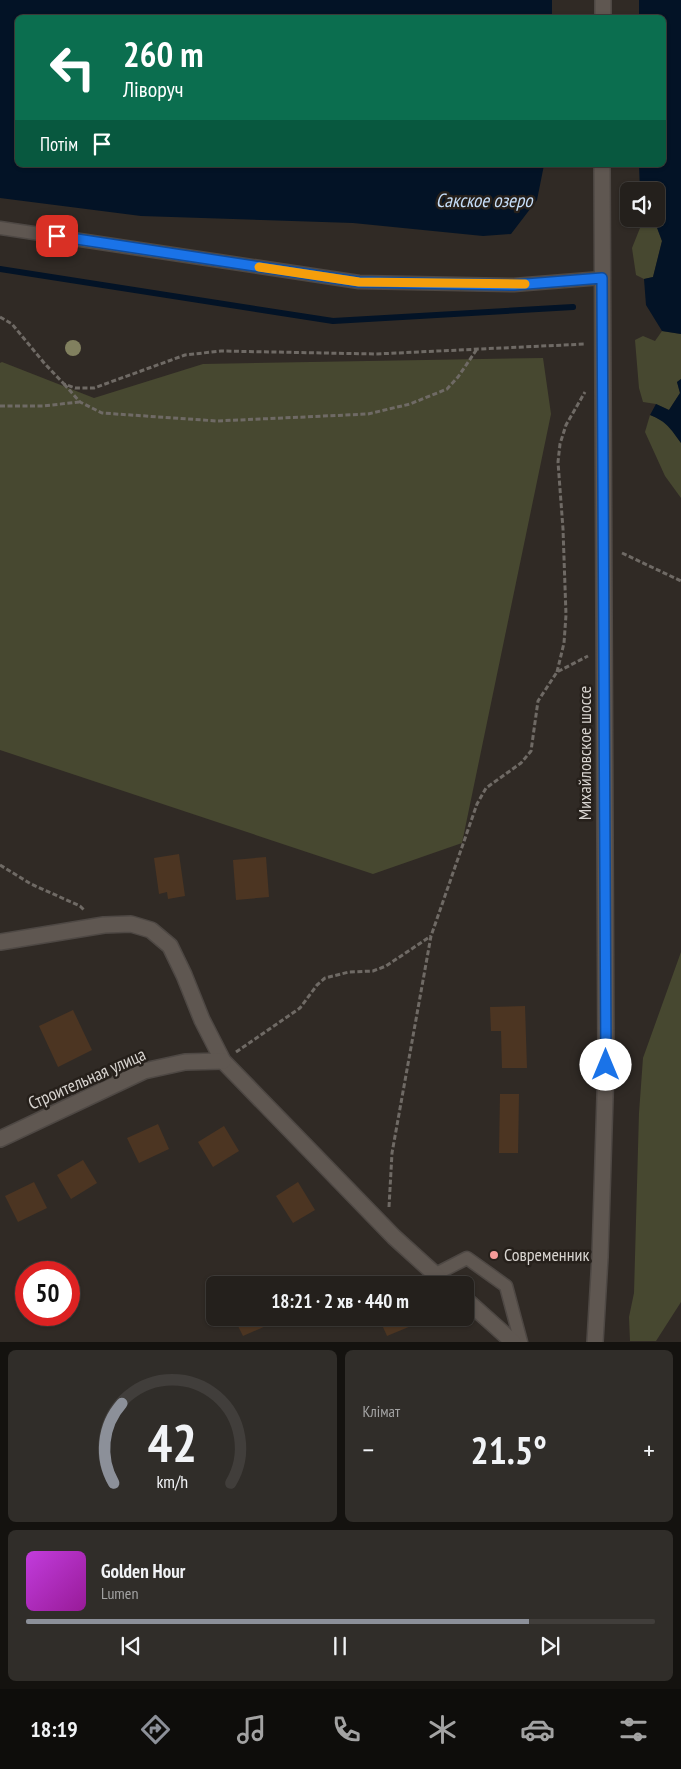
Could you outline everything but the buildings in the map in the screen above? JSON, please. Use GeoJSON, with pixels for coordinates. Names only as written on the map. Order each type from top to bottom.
{"type":"FeatureCollection","features":[{"type":"Feature","properties":{"kind":"main road"},"geometry":{"type":"LineString","coordinates":[[603,0],[603,15]]}},
{"type":"Feature","properties":{"kind":"main road","name":"Михайловское шоссе"},"geometry":{"type":"LineString","coordinates":[[595,1342],[600,1257],[606,1065],[602,167]]}},
{"type":"Feature","properties":{"kind":"main road"},"geometry":{"type":"LineString","coordinates":[[0,942],[104,925],[131,924],[151,930],[170,946],[202,1020],[223,1061],[394,1237],[434,1275]]}},
{"type":"Feature","properties":{"kind":"main road","name":"Строительная улица"},"geometry":{"type":"LineString","coordinates":[[0,1139],[144,1071],[185,1062],[223,1061]]}},
{"type":"Feature","properties":{"kind":"main road"},"geometry":{"type":"LineString","coordinates":[[474,1307],[513,1342]]}},
{"type":"Feature","properties":{"kind":"lane"},"geometry":{"type":"LineString","coordinates":[[0,228],[359,282],[514,285],[602,278]]}},
{"type":"Feature","properties":{"kind":"lane"},"geometry":{"type":"LineString","coordinates":[[434,1275],[467,1258],[506,1286],[521,1342]]}},
{"type":"Feature","properties":{"kind":"path"},"geometry":{"type":"LineString","coordinates":[[0,317],[12,324],[44,364],[80,402],[102,413],[217,420],[368,414],[410,404],[447,389],[458,377],[478,348]]}},
{"type":"Feature","properties":{"kind":"path"},"geometry":{"type":"LineString","coordinates":[[64,384],[75,388],[94,388],[185,355],[221,351],[376,354],[478,348],[551,347],[602,343]]}},
{"type":"Feature","properties":{"kind":"path"},"geometry":{"type":"LineString","coordinates":[[394,1237],[389,1210],[392,1153],[431,936],[477,804],[486,788],[521,763],[531,751],[538,701],[557,672],[564,643],[566,615],[558,462],[560,444],[566,425],[586,390]]}},
{"type":"Feature","properties":{"kind":"path"},"geometry":{"type":"LineString","coordinates":[[0,406],[43,406],[80,402]]}},
{"type":"Feature","properties":{"kind":"path"},"geometry":{"type":"LineString","coordinates":[[603,545],[681,581]]}},
{"type":"Feature","properties":{"kind":"path"},"geometry":{"type":"LineString","coordinates":[[557,672],[587,656],[604,655]]}},
{"type":"Feature","properties":{"kind":"path"},"geometry":{"type":"LineString","coordinates":[[0,865],[31,884],[80,906],[104,925]]}},
{"type":"Feature","properties":{"kind":"path"},"geometry":{"type":"LineString","coordinates":[[223,1061],[300,1008],[316,985],[325,978],[342,973],[373,971],[386,966],[431,936]]}},
{"type":"Feature","properties":{"kind":"green space"},"geometry":{"type":"Polygon","coordinates":[[[640,227],[657,227],[662,241],[653,277],[644,279],[636,275],[632,248],[640,227]]]}},
{"type":"Feature","properties":{"kind":"green space"},"geometry":{"type":"Polygon","coordinates":[[[662,331],[681,334],[681,379],[677,382],[680,393],[669,410],[656,404],[643,402],[639,388],[635,340],[643,336],[655,341],[662,331]]]}},
{"type":"Feature","properties":{"kind":"green space"},"geometry":{"type":"Polygon","coordinates":[[[543,358],[551,414],[462,843],[373,874],[0,750],[0,363],[2,362],[94,398],[203,364],[543,358]]]}},
{"type":"Feature","properties":{"kind":"green space"},"geometry":{"type":"Polygon","coordinates":[[[650,415],[662,420],[670,427],[681,443],[681,498],[665,476],[645,432],[650,415]]]}},
{"type":"Feature","properties":{"kind":"green space"},"geometry":{"type":"Polygon","coordinates":[[[681,952],[681,1302],[656,1341],[630,1341],[629,1317],[634,1293],[639,1113],[643,1058],[681,952]]]}},
{"type":"Feature","properties":{"kind":"water","name":"Сакское озеро"},"geometry":{"type":"Polygon","coordinates":[[[0,0],[552,0],[552,15],[15,15],[15,167],[544,167],[537,200],[511,234],[483,236],[353,223],[141,216],[0,198],[0,0]]]}},
{"type":"Feature","properties":{"kind":"water"},"geometry":{"type":"Polygon","coordinates":[[[639,0],[681,0],[681,334],[662,331],[646,305],[644,279],[653,277],[662,241],[657,227],[665,227],[665,182],[640,182],[639,167],[666,167],[666,15],[639,15],[639,0]]]}},
{"type":"Feature","properties":{"kind":"water"},"geometry":{"type":"Polygon","coordinates":[[[681,379],[681,443],[668,426],[650,415],[656,404],[669,410],[680,393],[677,382],[681,379]]]}},
{"type":"Feature","properties":{"kind":"waterway"},"geometry":{"type":"LineString","coordinates":[[0,269],[333,321],[573,307]]}},
{"type":"Feature","properties":{"kind":"slow traffic"},"geometry":{"type":"LineString","coordinates":[[259,267],[359,282],[525,284]]}},
{"type":"Feature","properties":{"kind":"place","name":"Современник"},"geometry":{"type":"Point","coordinates":[494,1255]}},
{"type":"Feature","properties":{"kind":"route"},"geometry":{"type":"LineString","coordinates":[[57,236],[359,282],[514,285],[602,278],[606,1065]]}}]}
